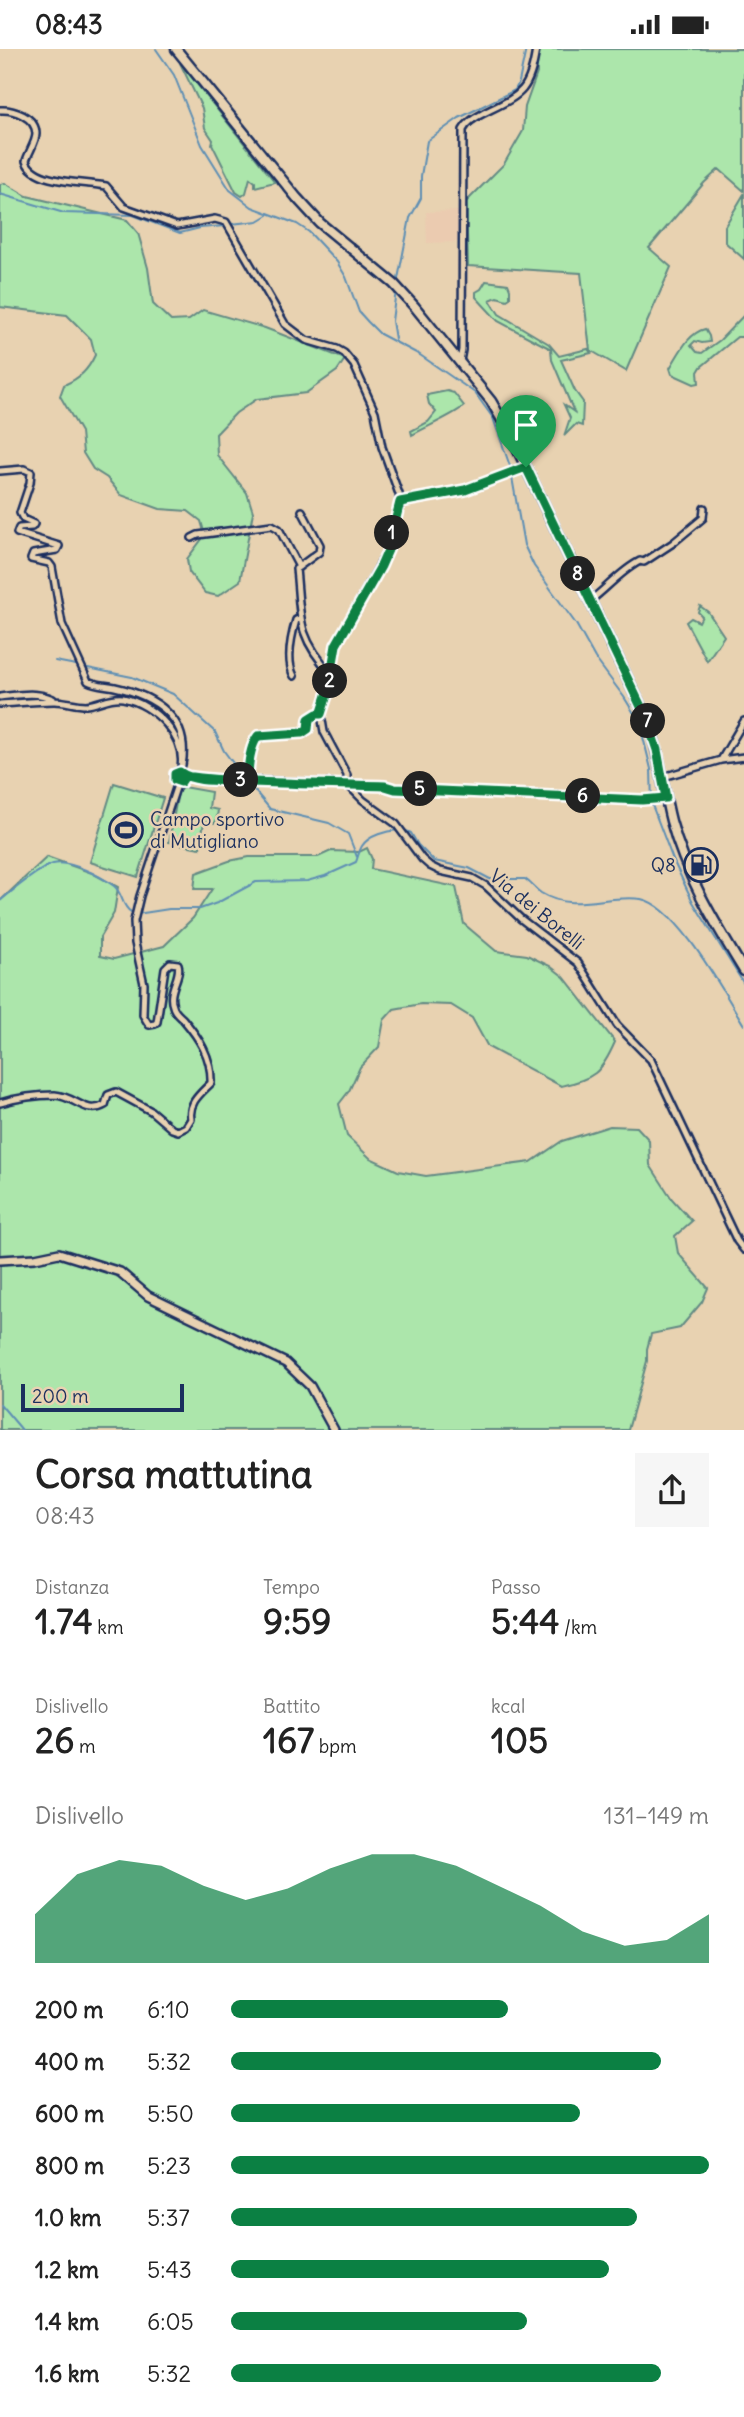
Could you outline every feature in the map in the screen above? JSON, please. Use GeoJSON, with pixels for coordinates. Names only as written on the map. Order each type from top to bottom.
{"type":"FeatureCollection","features":[{"type":"Feature","properties":{"kind":"main road"},"geometry":{"type":"LineString","coordinates":[[176,49],[297,198],[320,223],[397,288],[491,401],[526,467],[646,717],[653,733],[663,777],[663,799],[679,844],[697,890],[744,971]]}},
{"type":"Feature","properties":{"kind":"street"},"geometry":{"type":"LineString","coordinates":[[460,361],[463,130],[469,121],[510,101],[524,90],[534,65],[536,49]]}},
{"type":"Feature","properties":{"kind":"street"},"geometry":{"type":"LineString","coordinates":[[0,110],[10,109],[21,113],[35,130],[36,137],[26,161],[29,168],[36,173],[78,183],[106,186],[124,207],[177,226],[215,219],[229,225],[285,324],[306,340],[344,353],[354,365],[375,412],[382,447],[400,502],[388,550],[339,637],[321,714],[324,732],[347,775],[347,784]]}},
{"type":"Feature","properties":{"kind":"street"},"geometry":{"type":"LineString","coordinates":[[400,502],[465,490],[526,467]]}},
{"type":"Feature","properties":{"kind":"street"},"geometry":{"type":"LineString","coordinates":[[0,471],[24,469],[31,472],[20,513],[23,519],[34,524],[32,527],[19,528],[18,533],[59,546],[57,550],[33,554],[31,559],[49,563],[52,567],[61,621],[88,681],[126,690],[165,709],[183,736],[182,771]]}},
{"type":"Feature","properties":{"kind":"street"},"geometry":{"type":"LineString","coordinates":[[591,600],[631,565],[644,562],[673,543],[703,518],[704,508]]}},
{"type":"Feature","properties":{"kind":"street"},"geometry":{"type":"LineString","coordinates":[[302,511],[320,545],[319,552],[296,569],[302,627],[311,649],[331,673]]}},
{"type":"Feature","properties":{"kind":"street"},"geometry":{"type":"LineString","coordinates":[[192,538],[272,525],[279,529],[299,567]]}},
{"type":"Feature","properties":{"kind":"street"},"geometry":{"type":"LineString","coordinates":[[294,676],[290,661],[294,626],[296,620],[301,618]]}},
{"type":"Feature","properties":{"kind":"street"},"geometry":{"type":"LineString","coordinates":[[0,697],[44,695],[55,701]]}},
{"type":"Feature","properties":{"kind":"street"},"geometry":{"type":"LineString","coordinates":[[0,704],[55,701],[81,705],[116,697],[142,705],[152,710],[167,725],[179,750],[182,771]]}},
{"type":"Feature","properties":{"kind":"street"},"geometry":{"type":"LineString","coordinates":[[248,781],[248,765],[254,741],[258,736],[302,733],[308,729],[309,719],[321,714]]}},
{"type":"Feature","properties":{"kind":"street"},"geometry":{"type":"LineString","coordinates":[[721,760],[744,721]]}},
{"type":"Feature","properties":{"kind":"street"},"geometry":{"type":"LineString","coordinates":[[663,777],[721,760],[744,757]]}},
{"type":"Feature","properties":{"kind":"street"},"geometry":{"type":"LineString","coordinates":[[0,1103],[55,1095],[66,1097],[87,1109],[97,1109],[105,1105],[108,1095],[116,1092],[152,1111],[178,1131],[186,1127],[191,1119],[189,1109],[211,1083],[210,1063],[200,1041],[173,1008],[172,992],[180,970],[178,964],[170,963],[165,968],[157,1022],[149,1025],[144,1019],[144,984],[134,932],[140,896],[178,782],[174,777],[182,771],[248,781],[663,799]]}},
{"type":"Feature","properties":{"kind":"street","name":"Via dei Borelli"},"geometry":{"type":"LineString","coordinates":[[347,784],[398,827],[430,866],[472,878],[486,886],[521,919],[578,963],[617,1025],[651,1060],[737,1241],[744,1250]]}},
{"type":"Feature","properties":{"kind":"street"},"geometry":{"type":"LineString","coordinates":[[0,1260],[35,1258],[59,1253],[120,1272],[148,1296],[286,1363],[299,1373],[310,1387],[334,1430]]}},
{"type":"Feature","properties":{"kind":"shaded area"},"geometry":{"type":"Polygon","coordinates":[[[459,211],[459,242],[427,243],[426,212],[459,211]]]}},
{"type":"Feature","properties":{"kind":"green space"},"geometry":{"type":"Polygon","coordinates":[[[536,49],[744,49],[744,191],[719,169],[649,248],[671,267],[626,371],[590,350],[581,273],[468,266],[466,202],[504,164],[523,131],[525,107],[537,73],[536,49]]]}},
{"type":"Feature","properties":{"kind":"green space"},"geometry":{"type":"Polygon","coordinates":[[[180,63],[275,182],[255,187],[255,182],[250,178],[246,193],[242,196],[236,192],[205,128],[202,108],[180,63]]]}},
{"type":"Feature","properties":{"kind":"green space"},"geometry":{"type":"Polygon","coordinates":[[[5,183],[27,196],[127,220],[138,233],[148,268],[153,304],[171,321],[189,320],[203,310],[265,328],[345,359],[337,371],[306,393],[257,399],[236,413],[216,434],[217,455],[247,493],[253,512],[240,581],[218,596],[205,593],[189,572],[187,559],[205,535],[201,521],[188,511],[160,509],[121,495],[107,478],[93,469],[83,453],[81,432],[60,396],[64,385],[79,376],[95,355],[91,339],[67,315],[0,307],[0,184],[5,183]]]}},
{"type":"Feature","properties":{"kind":"green space"},"geometry":{"type":"Polygon","coordinates":[[[744,194],[744,259],[725,242],[725,226],[744,194]]]}},
{"type":"Feature","properties":{"kind":"green space"},"geometry":{"type":"Polygon","coordinates":[[[486,281],[508,284],[510,289],[510,298],[507,300],[497,297],[490,300],[499,314],[549,344],[559,356],[588,349],[591,353],[561,360],[583,402],[582,426],[576,424],[564,436],[570,418],[564,405],[574,412],[552,360],[551,349],[498,321],[476,297],[476,292],[486,281]]]}},
{"type":"Feature","properties":{"kind":"green space"},"geometry":{"type":"Polygon","coordinates":[[[744,315],[744,337],[737,337],[701,367],[698,372],[699,383],[694,384],[672,374],[670,368],[684,345],[694,335],[705,329],[709,336],[710,342],[695,341],[691,345],[697,352],[702,353],[720,340],[744,315]]]}},
{"type":"Feature","properties":{"kind":"green space"},"geometry":{"type":"Polygon","coordinates":[[[447,391],[454,393],[464,406],[412,435],[411,431],[428,422],[436,412],[429,404],[427,395],[447,391]]]}},
{"type":"Feature","properties":{"kind":"green space"},"geometry":{"type":"Polygon","coordinates":[[[700,606],[708,612],[724,636],[707,661],[686,622],[691,618],[699,622],[702,616],[698,612],[700,606]]]}},
{"type":"Feature","properties":{"kind":"green space","name":"Campo sportivo di Mutigliano"},"geometry":{"type":"Polygon","coordinates":[[[114,783],[163,798],[138,877],[90,862],[114,783]]]}},
{"type":"Feature","properties":{"kind":"green space"},"geometry":{"type":"Polygon","coordinates":[[[183,787],[211,792],[209,808],[218,810],[216,823],[204,821],[200,848],[169,842],[178,792],[183,787]]]}},
{"type":"Feature","properties":{"kind":"green space"},"geometry":{"type":"Polygon","coordinates":[[[367,848],[372,859],[371,869],[456,887],[464,924],[496,951],[527,955],[550,966],[564,977],[615,1042],[595,1073],[561,1086],[488,1047],[472,1018],[451,1005],[421,1004],[394,1009],[384,1020],[379,1047],[360,1067],[349,1091],[339,1104],[347,1136],[370,1158],[398,1171],[426,1176],[531,1162],[562,1141],[610,1126],[637,1127],[649,1140],[650,1165],[672,1199],[692,1221],[675,1236],[678,1253],[708,1288],[702,1302],[680,1328],[651,1334],[647,1361],[628,1430],[0,1430],[0,901],[47,857],[92,873],[118,887],[114,913],[100,937],[100,956],[114,959],[164,946],[193,918],[212,889],[194,889],[196,873],[249,857],[318,857],[331,851],[359,852],[367,848]]]}},
{"type":"Feature","properties":{"kind":"waterway"},"geometry":{"type":"LineString","coordinates":[[156,49],[174,75],[202,145],[230,190],[252,207],[297,224],[309,232],[337,262],[346,277],[359,312],[368,322],[380,334],[420,355],[475,393],[493,418],[510,466],[524,545],[534,566],[576,624],[595,658],[635,715],[651,769],[652,805],[673,860],[693,902],[744,984]]}},
{"type":"Feature","properties":{"kind":"waterway"},"geometry":{"type":"LineString","coordinates":[[397,284],[410,218],[421,198],[421,176],[427,141],[459,118],[515,90],[526,49]]}},
{"type":"Feature","properties":{"kind":"waterway"},"geometry":{"type":"LineString","coordinates":[[0,194],[64,213],[133,215],[180,233],[225,226]]}},
{"type":"Feature","properties":{"kind":"waterway"},"geometry":{"type":"LineString","coordinates":[[231,224],[258,221],[268,215]]}},
{"type":"Feature","properties":{"kind":"waterway"},"geometry":{"type":"LineString","coordinates":[[395,339],[392,321],[396,290]]}},
{"type":"Feature","properties":{"kind":"waterway"},"geometry":{"type":"LineString","coordinates":[[55,661],[76,665]]}},
{"type":"Feature","properties":{"kind":"waterway"},"geometry":{"type":"LineString","coordinates":[[83,667],[132,677],[173,694],[215,732],[224,751],[244,778]]}},
{"type":"Feature","properties":{"kind":"waterway"},"geometry":{"type":"LineString","coordinates":[[255,791],[270,809],[329,823],[348,834],[357,857]]}},
{"type":"Feature","properties":{"kind":"waterway"},"geometry":{"type":"LineString","coordinates":[[137,914],[169,909],[200,909],[256,882],[307,881],[325,876],[356,862],[362,846],[369,839],[398,830]]}},
{"type":"Feature","properties":{"kind":"waterway"},"geometry":{"type":"LineString","coordinates":[[404,830],[411,833],[418,845],[434,861],[469,868],[490,879],[525,879],[553,899],[578,902],[628,898],[641,899],[655,905],[685,934],[744,1025]]}},
{"type":"Feature","properties":{"kind":"waterway"},"geometry":{"type":"LineString","coordinates":[[0,901],[40,870],[60,863],[85,870],[108,882],[117,889],[131,912]]}},
{"type":"Feature","properties":{"kind":"waterway"},"geometry":{"type":"LineString","coordinates":[[0,1404],[22,1430]]}},
{"type":"Feature","properties":{"kind":"place","name":"Campo sportivo di Mutigliano"},"geometry":{"type":"Point","coordinates":[126,830]}},
{"type":"Feature","properties":{"kind":"place","name":"Q8"},"geometry":{"type":"Point","coordinates":[701,865]}},
{"type":"Feature","properties":{"kind":"route"},"geometry":{"type":"LineString","coordinates":[[526,467],[465,490],[400,502],[388,550],[381,566],[336,645],[328,692],[321,714],[309,719],[308,729],[302,733],[258,736],[254,741],[248,765],[248,781],[207,779],[185,776],[180,772],[175,774],[175,780],[181,782],[185,776],[207,779],[265,782],[347,784],[514,795],[642,800],[666,798],[653,733],[526,467]]}}]}
